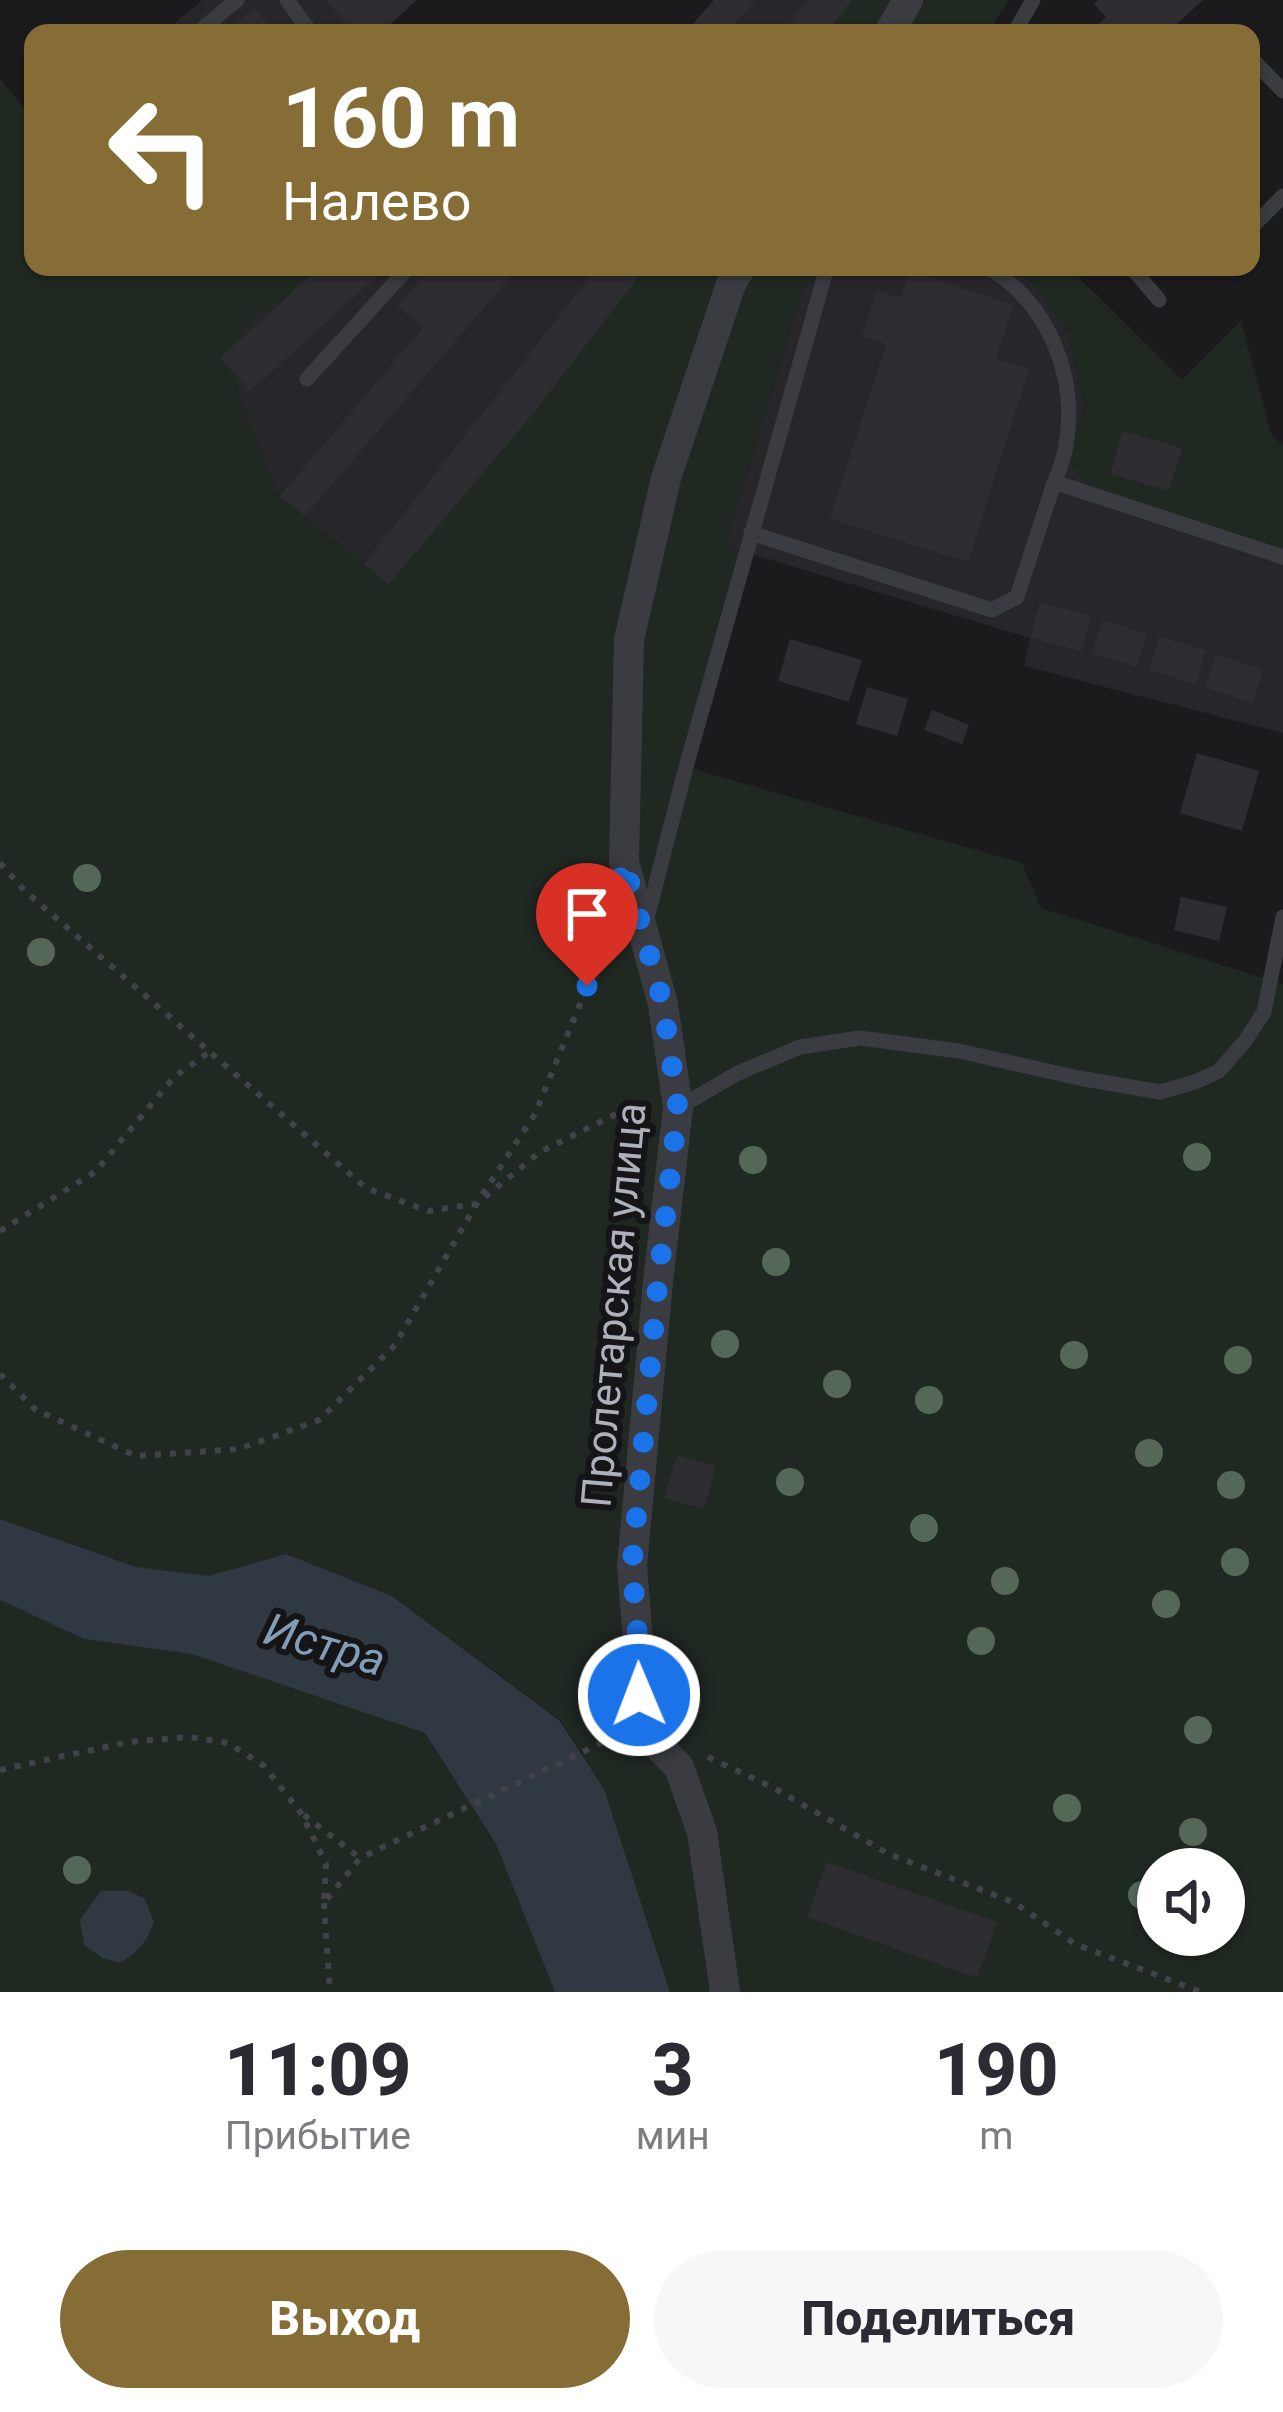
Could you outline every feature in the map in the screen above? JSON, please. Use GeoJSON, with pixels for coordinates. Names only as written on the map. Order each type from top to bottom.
{"type":"FeatureCollection","features":[{"type":"Feature","properties":{"kind":"street","name":"Пролетарская улица"},"geometry":{"type":"LineString","coordinates":[[725,1992],[701,1832],[679,1767],[638,1725],[640,1665],[632,1566],[678,1108],[663,1004],[624,862],[628,640],[666,478],[736,276]]}},
{"type":"Feature","properties":{"kind":"lane"},"geometry":{"type":"LineString","coordinates":[[208,24],[237,0]]}},
{"type":"Feature","properties":{"kind":"lane"},"geometry":{"type":"LineString","coordinates":[[1260,67],[1283,91]]}},
{"type":"Feature","properties":{"kind":"lane"},"geometry":{"type":"LineString","coordinates":[[1260,219],[1283,196]]}},
{"type":"Feature","properties":{"kind":"lane"},"geometry":{"type":"LineString","coordinates":[[307,379],[401,276]]}},
{"type":"Feature","properties":{"kind":"lane"},"geometry":{"type":"LineString","coordinates":[[643,932],[824,276]]}},
{"type":"Feature","properties":{"kind":"lane"},"geometry":{"type":"LineString","coordinates":[[751,533],[992,610],[1017,597],[1066,446],[1069,398],[1060,353],[1042,320],[998,276]]}},
{"type":"Feature","properties":{"kind":"lane"},"geometry":{"type":"LineString","coordinates":[[1139,276],[1159,300]]}},
{"type":"Feature","properties":{"kind":"lane"},"geometry":{"type":"LineString","coordinates":[[1054,482],[1283,557]]}},
{"type":"Feature","properties":{"kind":"lane"},"geometry":{"type":"LineString","coordinates":[[678,1108],[736,1074],[800,1047],[860,1038],[959,1051],[1160,1092],[1195,1082],[1219,1071],[1264,1012],[1283,916]]}},
{"type":"Feature","properties":{"kind":"path"},"geometry":{"type":"LineString","coordinates":[[0,863],[23,890],[366,1188],[428,1211],[477,1203],[540,1152],[636,1104],[678,1108]]}},
{"type":"Feature","properties":{"kind":"path"},"geometry":{"type":"LineString","coordinates":[[0,1374],[36,1410],[136,1456],[239,1449],[319,1420],[395,1345],[535,1114],[610,923]]}},
{"type":"Feature","properties":{"kind":"path"},"geometry":{"type":"LineString","coordinates":[[0,1231],[95,1172],[174,1077],[211,1051]]}},
{"type":"Feature","properties":{"kind":"path"},"geometry":{"type":"LineString","coordinates":[[0,1770],[128,1742],[189,1737],[228,1742],[264,1766],[302,1813],[360,1858]]}},
{"type":"Feature","properties":{"kind":"path"},"geometry":{"type":"LineString","coordinates":[[324,1903],[360,1858],[613,1737]]}},
{"type":"Feature","properties":{"kind":"path"},"geometry":{"type":"LineString","coordinates":[[700,1752],[889,1854],[1015,1903],[1076,1944],[1201,1992]]}},
{"type":"Feature","properties":{"kind":"path"},"geometry":{"type":"LineString","coordinates":[[302,1813],[326,1864],[330,1992]]}},
{"type":"Feature","properties":{"kind":"shaded area"},"geometry":{"type":"Polygon","coordinates":[[[203,0],[325,0],[347,24],[173,24],[203,0]]]}},
{"type":"Feature","properties":{"kind":"shaded area"},"geometry":{"type":"Polygon","coordinates":[[[714,0],[852,0],[834,24],[693,24],[714,0]]]}},
{"type":"Feature","properties":{"kind":"shaded area"},"geometry":{"type":"Polygon","coordinates":[[[850,0],[908,0],[894,24],[831,24],[850,0]]]}},
{"type":"Feature","properties":{"kind":"shaded area"},"geometry":{"type":"Polygon","coordinates":[[[921,0],[1009,0],[993,24],[903,24],[921,0]]]}},
{"type":"Feature","properties":{"kind":"shaded area"},"geometry":{"type":"Polygon","coordinates":[[[0,79],[24,107],[24,276],[314,276],[287,303],[254,315],[242,348],[238,394],[280,496],[389,583],[632,276],[807,276],[726,545],[745,553],[686,767],[1022,863],[1041,908],[1283,984],[1283,1992],[670,1992],[604,1789],[561,1721],[392,1596],[286,1554],[209,1577],[136,1567],[0,1519],[0,79]]]}},
{"type":"Feature","properties":{"kind":"shaded area"},"geometry":{"type":"Polygon","coordinates":[[[138,276],[639,276],[389,584],[280,496],[138,276]]]}},
{"type":"Feature","properties":{"kind":"shaded area"},"geometry":{"type":"Polygon","coordinates":[[[807,276],[1077,276],[1283,480],[1283,733],[1024,666],[1030,638],[725,546],[807,276]]]}},
{"type":"Feature","properties":{"kind":"shaded area"},"geometry":{"type":"Polygon","coordinates":[[[1021,276],[1077,276],[1182,380],[1241,321],[1272,436],[1283,446],[1283,549],[1091,488],[1068,462],[1084,407],[1069,336],[1036,286],[1021,276]]]}},
{"type":"Feature","properties":{"kind":"shaded area"},"geometry":{"type":"Polygon","coordinates":[[[0,1600],[84,1639],[191,1654],[425,1733],[496,1844],[555,1992],[0,1992],[0,1600]]]}},
{"type":"Feature","properties":{"kind":"water","name":"Истра"},"geometry":{"type":"Polygon","coordinates":[[[0,1519],[136,1567],[208,1576],[286,1554],[392,1596],[560,1721],[604,1789],[670,1992],[555,1992],[496,1844],[425,1733],[191,1654],[84,1639],[0,1600],[0,1519]]]}},
{"type":"Feature","properties":{"kind":"water"},"geometry":{"type":"Polygon","coordinates":[[[101,1891],[129,1891],[145,1899],[154,1922],[141,1946],[120,1963],[84,1945],[80,1920],[101,1891]]]}},
{"type":"Feature","properties":{"kind":"building"},"geometry":{"type":"Polygon","coordinates":[[[325,0],[417,0],[390,24],[347,24],[325,0]]]}},
{"type":"Feature","properties":{"kind":"building"},"geometry":{"type":"Polygon","coordinates":[[[714,0],[756,0],[734,24],[693,24],[714,0]]]}},
{"type":"Feature","properties":{"kind":"building"},"geometry":{"type":"Polygon","coordinates":[[[808,0],[852,0],[834,24],[789,24],[808,0]]]}},
{"type":"Feature","properties":{"kind":"building"},"geometry":{"type":"Polygon","coordinates":[[[1098,0],[1203,0],[1177,24],[1099,24],[1106,17],[1094,4],[1098,0]]]}},
{"type":"Feature","properties":{"kind":"building"},"geometry":{"type":"Polygon","coordinates":[[[254,8],[269,24],[236,24],[254,8]]]}},
{"type":"Feature","properties":{"kind":"building"},"geometry":{"type":"Polygon","coordinates":[[[310,276],[377,276],[250,391],[220,358],[310,276]]]}},
{"type":"Feature","properties":{"kind":"building"},"geometry":{"type":"Polygon","coordinates":[[[424,276],[511,276],[305,516],[280,496],[423,328],[397,305],[424,276]]]}},
{"type":"Feature","properties":{"kind":"building"},"geometry":{"type":"Polygon","coordinates":[[[591,276],[639,276],[532,415],[389,584],[364,564],[591,276]]]}},
{"type":"Feature","properties":{"kind":"building"},"geometry":{"type":"Polygon","coordinates":[[[908,276],[925,276],[1013,305],[996,359],[1029,369],[968,562],[830,519],[886,344],[862,336],[877,290],[901,298],[908,276]]]}},
{"type":"Feature","properties":{"kind":"building"},"geometry":{"type":"Polygon","coordinates":[[[1123,431],[1182,448],[1169,491],[1110,474],[1123,431]]]}},
{"type":"Feature","properties":{"kind":"building"},"geometry":{"type":"Polygon","coordinates":[[[1040,602],[1091,615],[1082,651],[1031,638],[1040,602]]]}},
{"type":"Feature","properties":{"kind":"building"},"geometry":{"type":"Polygon","coordinates":[[[1103,620],[1147,634],[1137,667],[1092,653],[1103,620]]]}},
{"type":"Feature","properties":{"kind":"building"},"geometry":{"type":"Polygon","coordinates":[[[1159,636],[1206,650],[1196,684],[1149,670],[1159,636]]]}},
{"type":"Feature","properties":{"kind":"building"},"geometry":{"type":"Polygon","coordinates":[[[790,639],[862,660],[849,702],[778,681],[790,639]]]}},
{"type":"Feature","properties":{"kind":"building"},"geometry":{"type":"Polygon","coordinates":[[[1216,654],[1263,670],[1252,703],[1205,687],[1216,654]]]}},
{"type":"Feature","properties":{"kind":"building"},"geometry":{"type":"Polygon","coordinates":[[[867,687],[908,699],[897,736],[856,724],[867,687]]]}},
{"type":"Feature","properties":{"kind":"building"},"geometry":{"type":"Polygon","coordinates":[[[932,710],[969,725],[962,744],[924,730],[932,710]]]}},
{"type":"Feature","properties":{"kind":"building"},"geometry":{"type":"Polygon","coordinates":[[[1197,753],[1259,771],[1242,831],[1180,813],[1197,753]]]}},
{"type":"Feature","properties":{"kind":"building"},"geometry":{"type":"Polygon","coordinates":[[[1181,897],[1227,907],[1219,941],[1174,930],[1181,897]]]}},
{"type":"Feature","properties":{"kind":"building"},"geometry":{"type":"Polygon","coordinates":[[[677,1455],[716,1466],[704,1509],[664,1498],[677,1455]]]}},
{"type":"Feature","properties":{"kind":"building"},"geometry":{"type":"Polygon","coordinates":[[[827,1862],[997,1922],[977,1978],[807,1917],[827,1862]]]}},
{"type":"Feature","properties":{"kind":"route"},"geometry":{"type":"LineString","coordinates":[[587,986],[605,943],[624,862],[663,1004],[678,1108],[632,1566],[639,1695]]}}]}
